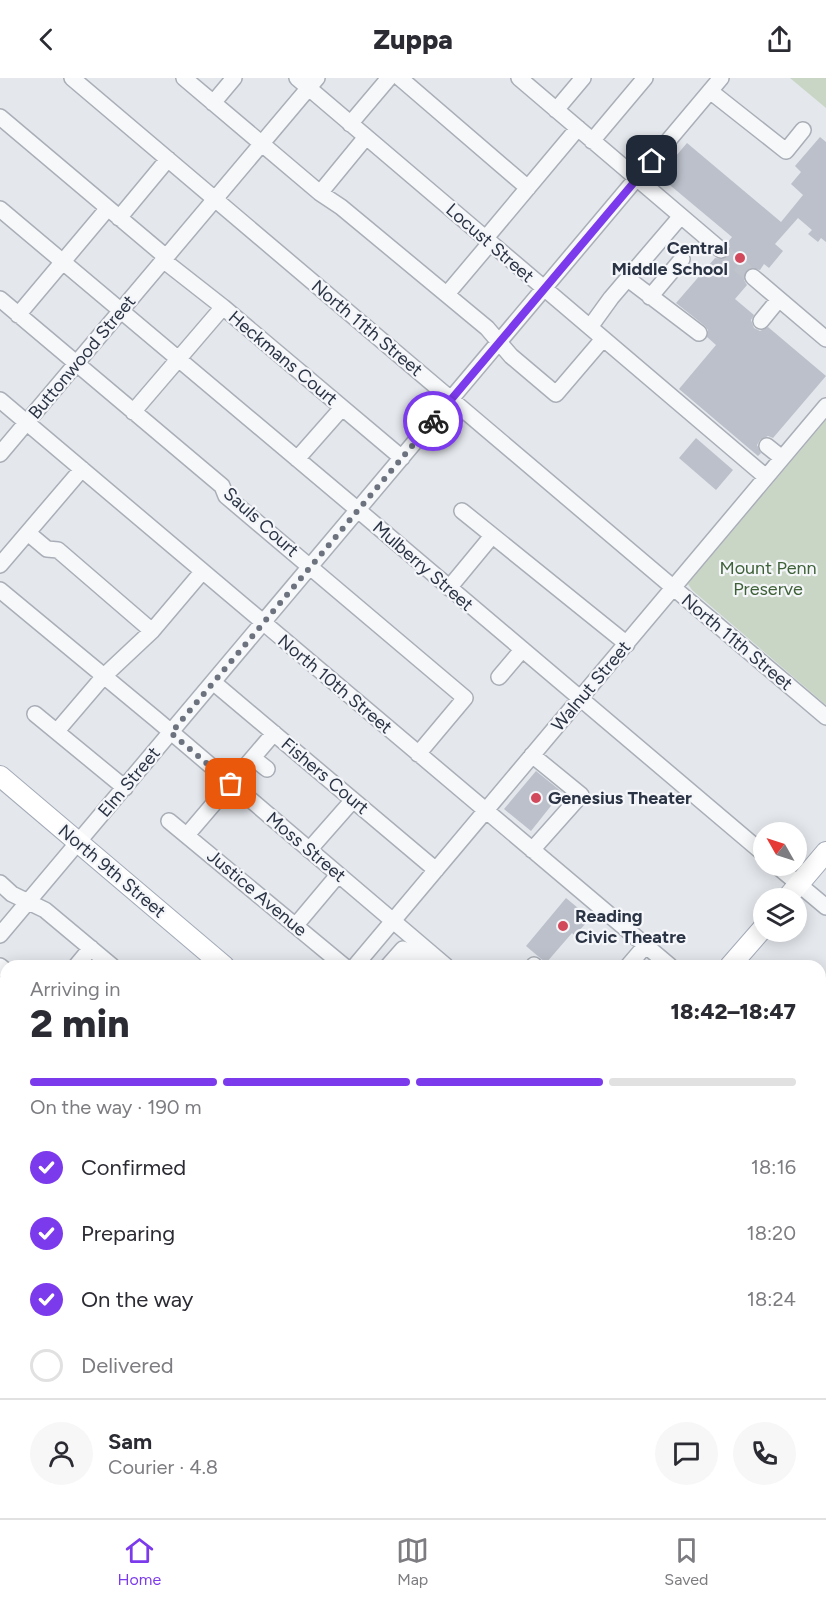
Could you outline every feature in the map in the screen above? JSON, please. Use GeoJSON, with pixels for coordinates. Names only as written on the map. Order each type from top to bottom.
{"type":"FeatureCollection","features":[{"type":"Feature","properties":{"kind":"main road","name":"North 9th Street"},"geometry":{"type":"LineString","coordinates":[[0,776],[217,960]]}},
{"type":"Feature","properties":{"kind":"main road"},"geometry":{"type":"LineString","coordinates":[[796,888],[826,852]]}},
{"type":"Feature","properties":{"kind":"main road"},"geometry":{"type":"LineString","coordinates":[[735,960],[753,940]]}},
{"type":"Feature","properties":{"kind":"street","name":"North 11th Street"},"geometry":{"type":"LineString","coordinates":[[72,78],[826,717]]}},
{"type":"Feature","properties":{"kind":"street"},"geometry":{"type":"LineString","coordinates":[[213,103],[234,78]]}},
{"type":"Feature","properties":{"kind":"street"},"geometry":{"type":"LineString","coordinates":[[351,124],[389,78]]}},
{"type":"Feature","properties":{"kind":"street"},"geometry":{"type":"LineString","coordinates":[[400,78],[528,188]]}},
{"type":"Feature","properties":{"kind":"street"},"geometry":{"type":"LineString","coordinates":[[519,78],[721,250]]}},
{"type":"Feature","properties":{"kind":"street"},"geometry":{"type":"LineString","coordinates":[[556,110],[583,78]]}},
{"type":"Feature","properties":{"kind":"street"},"geometry":{"type":"LineString","coordinates":[[592,141],[645,78]]}},
{"type":"Feature","properties":{"kind":"street","name":"Elm Street"},"geometry":{"type":"LineString","coordinates":[[0,935],[721,78]]}},
{"type":"Feature","properties":{"kind":"street"},"geometry":{"type":"LineString","coordinates":[[190,80],[213,103],[320,193],[341,207],[487,328],[512,356],[556,394],[603,339]]}},
{"type":"Feature","properties":{"kind":"street","name":"Locust Street"},"geometry":{"type":"LineString","coordinates":[[307,81],[366,137],[766,477]]}},
{"type":"Feature","properties":{"kind":"street","name":"Buttonwood Street"},"geometry":{"type":"LineString","coordinates":[[0,454],[262,143],[307,81]]}},
{"type":"Feature","properties":{"kind":"street"},"geometry":{"type":"LineString","coordinates":[[710,92],[786,151],[803,130]]}},
{"type":"Feature","properties":{"kind":"street","name":"Heckmans Court"},"geometry":{"type":"LineString","coordinates":[[0,117],[402,458]]}},
{"type":"Feature","properties":{"kind":"street"},"geometry":{"type":"LineString","coordinates":[[447,294],[528,188],[578,128]]}},
{"type":"Feature","properties":{"kind":"street"},"geometry":{"type":"LineString","coordinates":[[320,193],[366,137]]}},
{"type":"Feature","properties":{"kind":"street"},"geometry":{"type":"LineString","coordinates":[[18,315],[63,262],[168,159]]}},
{"type":"Feature","properties":{"kind":"street","name":"Mulberry Street"},"geometry":{"type":"LineString","coordinates":[[0,209],[753,845]]}},
{"type":"Feature","properties":{"kind":"street"},"geometry":{"type":"LineString","coordinates":[[590,327],[681,216]]}},
{"type":"Feature","properties":{"kind":"street"},"geometry":{"type":"LineString","coordinates":[[650,297],[682,259]]}},
{"type":"Feature","properties":{"kind":"street"},"geometry":{"type":"LineString","coordinates":[[753,277],[826,339]]}},
{"type":"Feature","properties":{"kind":"street"},"geometry":{"type":"LineString","coordinates":[[628,279],[699,333]]}},
{"type":"Feature","properties":{"kind":"street","name":"Sauls Court"},"geometry":{"type":"LineString","coordinates":[[0,299],[222,486],[226,496],[465,698],[418,754]]}},
{"type":"Feature","properties":{"kind":"street"},"geometry":{"type":"LineString","coordinates":[[760,321],[779,299]]}},
{"type":"Feature","properties":{"kind":"street"},"geometry":{"type":"LineString","coordinates":[[133,412],[223,307]]}},
{"type":"Feature","properties":{"kind":"street","name":"North 10th Street"},"geometry":{"type":"LineString","coordinates":[[0,400],[663,960]]}},
{"type":"Feature","properties":{"kind":"street","name":"Walnut Street"},"geometry":{"type":"LineString","coordinates":[[360,960],[826,406]]}},
{"type":"Feature","properties":{"kind":"street"},"geometry":{"type":"LineString","coordinates":[[297,459],[342,408]]}},
{"type":"Feature","properties":{"kind":"street"},"geometry":{"type":"LineString","coordinates":[[767,446],[782,458]]}},
{"type":"Feature","properties":{"kind":"street"},"geometry":{"type":"LineString","coordinates":[[0,565],[82,470]]}},
{"type":"Feature","properties":{"kind":"street"},"geometry":{"type":"LineString","coordinates":[[462,511],[627,644]]}},
{"type":"Feature","properties":{"kind":"street"},"geometry":{"type":"LineString","coordinates":[[28,533],[47,549],[58,550],[152,631]]}},
{"type":"Feature","properties":{"kind":"street"},"geometry":{"type":"LineString","coordinates":[[449,588],[492,536]]}},
{"type":"Feature","properties":{"kind":"street"},"geometry":{"type":"LineString","coordinates":[[57,731],[104,676],[152,631],[202,572]]}},
{"type":"Feature","properties":{"kind":"street","name":"Moss Street"},"geometry":{"type":"LineString","coordinates":[[0,590],[439,960]]}},
{"type":"Feature","properties":{"kind":"street"},"geometry":{"type":"LineString","coordinates":[[499,677],[522,650]]}},
{"type":"Feature","properties":{"kind":"street","name":"Fishers Court"},"geometry":{"type":"LineString","coordinates":[[213,682],[436,870]]}},
{"type":"Feature","properties":{"kind":"street"},"geometry":{"type":"LineString","coordinates":[[35,714],[124,788]]}},
{"type":"Feature","properties":{"kind":"street"},"geometry":{"type":"LineString","coordinates":[[187,835],[274,733]]}},
{"type":"Feature","properties":{"kind":"street"},"geometry":{"type":"LineString","coordinates":[[532,755],[581,795],[532,850]]}},
{"type":"Feature","properties":{"kind":"street"},"geometry":{"type":"LineString","coordinates":[[253,758],[267,770]]}},
{"type":"Feature","properties":{"kind":"street"},"geometry":{"type":"LineString","coordinates":[[309,850],[353,800]]}},
{"type":"Feature","properties":{"kind":"street","name":"Justice Avenue"},"geometry":{"type":"LineString","coordinates":[[169,821],[337,960]]}},
{"type":"Feature","properties":{"kind":"street"},"geometry":{"type":"LineString","coordinates":[[296,925],[338,875]]}},
{"type":"Feature","properties":{"kind":"street"},"geometry":{"type":"LineString","coordinates":[[0,883],[12,894],[45,909],[105,960]]}},
{"type":"Feature","properties":{"kind":"street"},"geometry":{"type":"LineString","coordinates":[[807,898],[826,907]]}},
{"type":"Feature","properties":{"kind":"street"},"geometry":{"type":"LineString","coordinates":[[633,960],[646,945]]}},
{"type":"Feature","properties":{"kind":"street"},"geometry":{"type":"LineString","coordinates":[[81,960],[91,948]]}},
{"type":"Feature","properties":{"kind":"street"},"geometry":{"type":"LineString","coordinates":[[394,960],[404,949],[417,960]]}},
{"type":"Feature","properties":{"kind":"green space"},"geometry":{"type":"Polygon","coordinates":[[[790,78],[826,78],[826,108],[790,78]]]}},
{"type":"Feature","properties":{"kind":"green space","name":"Mount Penn Preserve"},"geometry":{"type":"Polygon","coordinates":[[[826,420],[826,705],[692,590],[688,584],[826,420]]]}},
{"type":"Feature","properties":{"kind":"building"},"geometry":{"type":"Polygon","coordinates":[[[820,137],[826,142],[826,242],[821,238],[818,242],[808,234],[812,230],[798,218],[775,244],[783,251],[769,268],[764,264],[760,270],[750,268],[745,271],[744,280],[747,285],[735,299],[754,315],[751,320],[754,328],[760,331],[768,327],[826,376],[773,438],[768,436],[760,440],[757,445],[761,453],[758,456],[679,389],[716,345],[707,337],[708,330],[705,326],[676,303],[715,258],[724,259],[729,256],[730,247],[727,243],[732,237],[659,176],[687,143],[781,222],[803,195],[791,184],[801,172],[795,166],[820,137]]]}},
{"type":"Feature","properties":{"kind":"building"},"geometry":{"type":"Polygon","coordinates":[[[696,438],[733,470],[716,490],[679,458],[696,438]]]}},
{"type":"Feature","properties":{"kind":"building","name":"Genesius Theater"},"geometry":{"type":"Polygon","coordinates":[[[536,771],[562,792],[531,831],[504,809],[536,771]]]}},
{"type":"Feature","properties":{"kind":"building","name":"Reading Civic Theatre"},"geometry":{"type":"Polygon","coordinates":[[[566,898],[590,918],[575,936],[572,933],[549,960],[542,960],[526,946],[566,898]]]}},
{"type":"Feature","properties":{"kind":"tunnel"},"geometry":{"type":"LineString","coordinates":[[721,250],[753,277]]}},
{"type":"Feature","properties":{"kind":"way so far"},"geometry":{"type":"LineString","coordinates":[[231,784],[171,733],[433,421]]}},
{"type":"Feature","properties":{"kind":"place","name":"Central Middle School"},"geometry":{"type":"Point","coordinates":[740,258]}},
{"type":"Feature","properties":{"kind":"place","name":"Genesius Theater"},"geometry":{"type":"Point","coordinates":[536,798]}},
{"type":"Feature","properties":{"kind":"place","name":"Reading Civic Theatre"},"geometry":{"type":"Point","coordinates":[563,926]}},
{"type":"Feature","properties":{"kind":"route"},"geometry":{"type":"LineString","coordinates":[[433,421],[652,161]]}}]}
